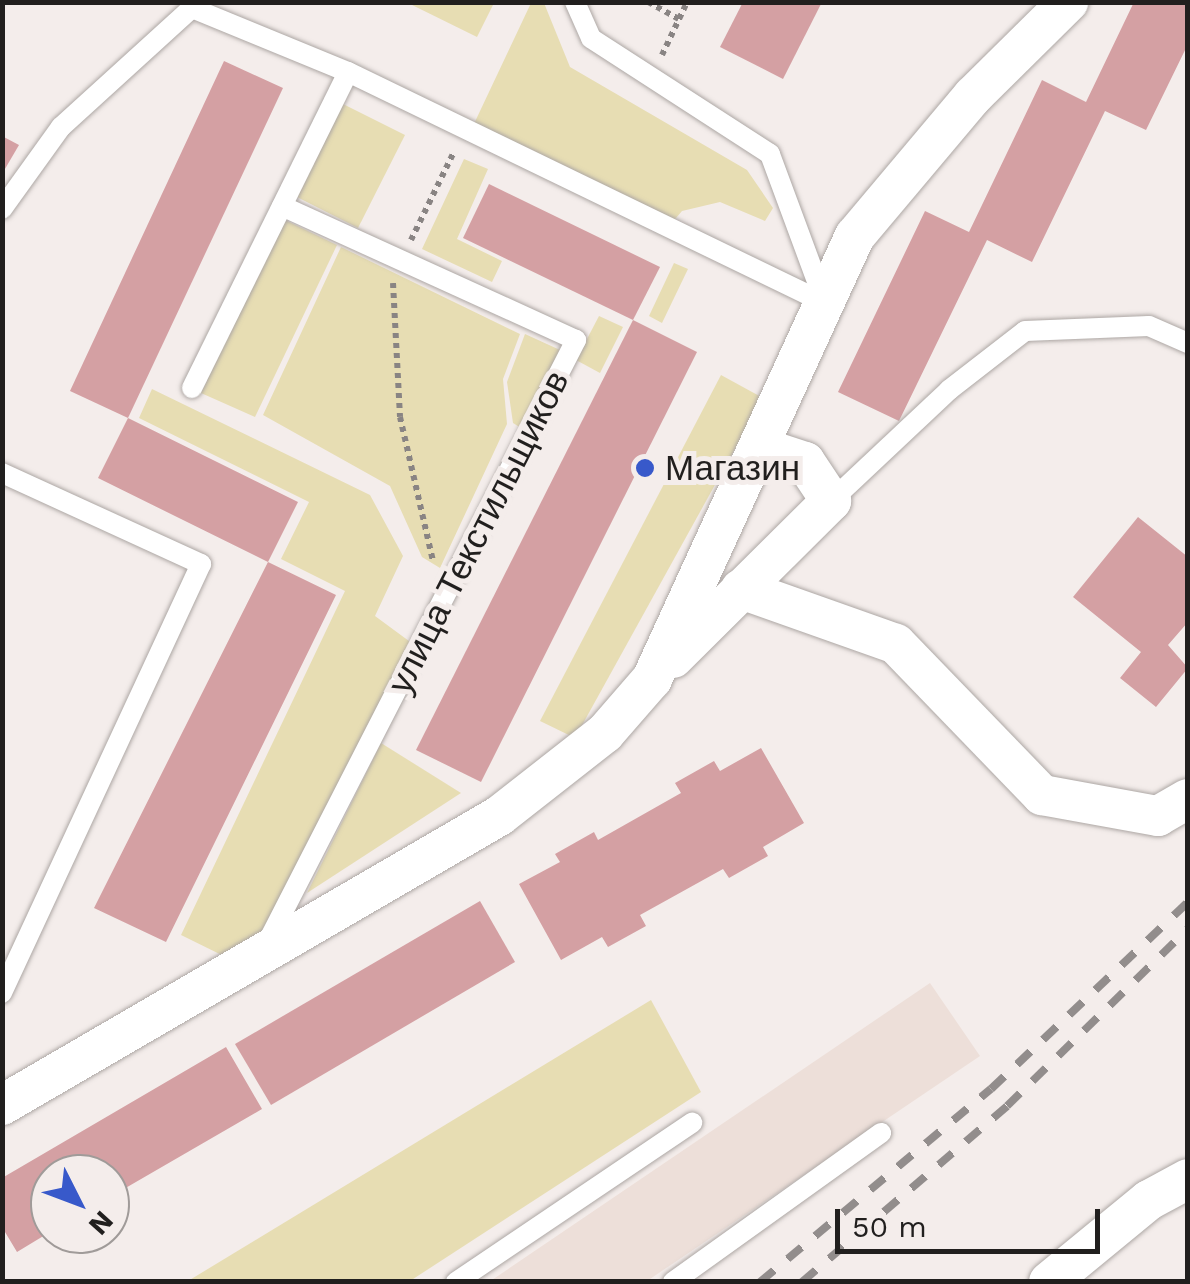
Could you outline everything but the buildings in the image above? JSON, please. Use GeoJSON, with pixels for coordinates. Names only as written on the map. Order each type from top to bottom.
{"type":"FeatureCollection","features":[{"type":"Feature","properties":{"kind":"street"},"geometry":{"type":"LineString","coordinates":[[652,679],[855,236],[973,96],[1068,2]]}},
{"type":"Feature","properties":{"kind":"street"},"geometry":{"type":"LineString","coordinates":[[2,1105],[260,958],[550,781],[605,733],[652,679],[831,501],[805,462],[759,446]]}},
{"type":"Feature","properties":{"kind":"street"},"geometry":{"type":"LineString","coordinates":[[741,589],[896,644],[1042,795],[1158,816],[1188,799]]}},
{"type":"Feature","properties":{"kind":"street"},"geometry":{"type":"LineString","coordinates":[[1068,1276],[1149,1200],[1188,1179]]}},
{"type":"Feature","properties":{"kind":"lane"},"geometry":{"type":"LineString","coordinates":[[575,2],[591,38],[770,154],[825,304]]}},
{"type":"Feature","properties":{"kind":"lane"},"geometry":{"type":"LineString","coordinates":[[2,209],[61,128],[192,8],[348,72],[825,304]]}},
{"type":"Feature","properties":{"kind":"lane"},"geometry":{"type":"LineString","coordinates":[[192,388],[348,72]]}},
{"type":"Feature","properties":{"kind":"lane","name":"улица Текстильщиков"},"geometry":{"type":"LineString","coordinates":[[260,958],[576,340],[282,206]]}},
{"type":"Feature","properties":{"kind":"lane"},"geometry":{"type":"LineString","coordinates":[[831,501],[949,390],[1025,331],[1149,326],[1188,342]]}},
{"type":"Feature","properties":{"kind":"lane"},"geometry":{"type":"LineString","coordinates":[[2,473],[201,564],[2,993]]}},
{"type":"Feature","properties":{"kind":"lane"},"geometry":{"type":"LineString","coordinates":[[456,1282],[692,1123]]}},
{"type":"Feature","properties":{"kind":"lane"},"geometry":{"type":"LineString","coordinates":[[673,1282],[881,1134]]}},
{"type":"Feature","properties":{"kind":"path"},"geometry":{"type":"LineString","coordinates":[[648,2],[679,19]]}},
{"type":"Feature","properties":{"kind":"path"},"geometry":{"type":"LineString","coordinates":[[651,78],[687,2]]}},
{"type":"Feature","properties":{"kind":"path"},"geometry":{"type":"LineString","coordinates":[[445,597],[400,417],[392,296],[402,258],[466,129]]}},
{"type":"Feature","properties":{"kind":"shaded area"},"geometry":{"type":"Polygon","coordinates":[[[408,3],[494,3],[477,37],[408,3]]]}},
{"type":"Feature","properties":{"kind":"shaded area"},"geometry":{"type":"Polygon","coordinates":[[[531,3],[544,3],[570,67],[747,170],[773,208],[765,221],[720,202],[682,211],[670,225],[472,128],[531,3]]]}},
{"type":"Feature","properties":{"kind":"shaded area"},"geometry":{"type":"Polygon","coordinates":[[[343,104],[405,135],[358,228],[297,197],[343,104]]]}},
{"type":"Feature","properties":{"kind":"shaded area"},"geometry":{"type":"Polygon","coordinates":[[[464,159],[488,169],[457,239],[502,261],[492,282],[422,249],[464,159]]]}},
{"type":"Feature","properties":{"kind":"shaded area"},"geometry":{"type":"Polygon","coordinates":[[[283,219],[337,245],[255,417],[201,393],[283,219]]]}},
{"type":"Feature","properties":{"kind":"shaded area"},"geometry":{"type":"Polygon","coordinates":[[[341,247],[520,334],[503,379],[507,424],[440,568],[422,557],[390,486],[263,415],[341,247]]]}},
{"type":"Feature","properties":{"kind":"shaded area"},"geometry":{"type":"Polygon","coordinates":[[[674,263],[688,269],[662,323],[649,316],[674,263]]]}},
{"type":"Feature","properties":{"kind":"shaded area"},"geometry":{"type":"Polygon","coordinates":[[[599,316],[623,327],[600,373],[576,360],[599,316]]]}},
{"type":"Feature","properties":{"kind":"shaded area"},"geometry":{"type":"Polygon","coordinates":[[[525,334],[560,350],[521,428],[513,423],[507,382],[525,334]]]}},
{"type":"Feature","properties":{"kind":"shaded area"},"geometry":{"type":"Polygon","coordinates":[[[721,375],[763,398],[575,738],[540,721],[721,375]]]}},
{"type":"Feature","properties":{"kind":"shaded area"},"geometry":{"type":"Polygon","coordinates":[[[152,389],[370,495],[403,556],[375,616],[413,644],[246,967],[181,935],[345,591],[281,559],[309,502],[139,418],[152,389]]]}},
{"type":"Feature","properties":{"kind":"shaded area"},"geometry":{"type":"Polygon","coordinates":[[[381,743],[461,793],[307,893],[381,743]]]}},
{"type":"Feature","properties":{"kind":"shaded area"},"geometry":{"type":"Polygon","coordinates":[[[930,983],[980,1056],[647,1281],[489,1282],[930,983]]]}},
{"type":"Feature","properties":{"kind":"shaded area"},"geometry":{"type":"Polygon","coordinates":[[[651,1000],[701,1092],[410,1281],[188,1281],[651,1000]]]}},
{"type":"Feature","properties":{"kind":"railway"},"geometry":{"type":"LineString","coordinates":[[760,1282],[991,1089],[1188,902]]}},
{"type":"Feature","properties":{"kind":"railway"},"geometry":{"type":"LineString","coordinates":[[802,1282],[1007,1106],[1188,929]]}},
{"type":"Feature","properties":{"kind":"place","name":"Магазин"},"geometry":{"type":"Point","coordinates":[645,468]}}]}
